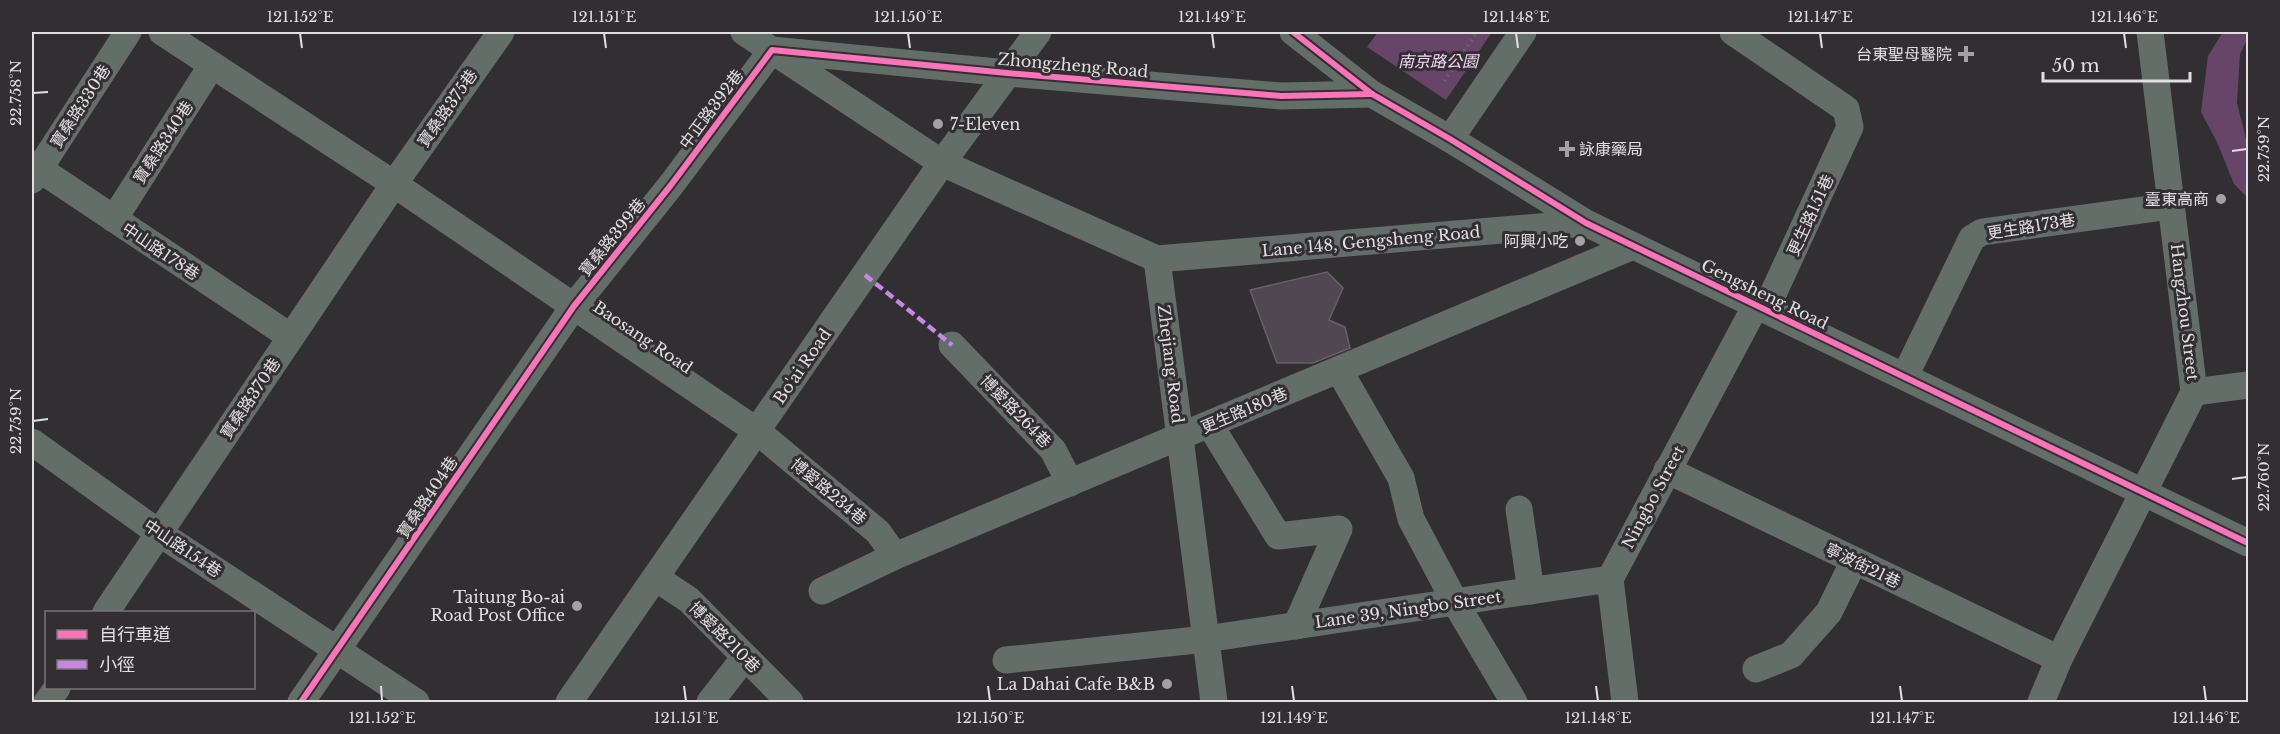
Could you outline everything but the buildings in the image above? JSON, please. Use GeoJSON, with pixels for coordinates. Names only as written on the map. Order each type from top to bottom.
{"type":"FeatureCollection","features":[{"type":"Feature","properties":{"kind":"street","name":"寶桑路330巷"},"geometry":{"type":"LineString","coordinates":[[34,171],[128,32]]}},
{"type":"Feature","properties":{"kind":"street","name":"Baosang Road"},"geometry":{"type":"LineString","coordinates":[[162,32],[394,184],[757,431]]}},
{"type":"Feature","properties":{"kind":"street","name":"寶桑路375巷"},"geometry":{"type":"LineString","coordinates":[[394,184],[501,32]]}},
{"type":"Feature","properties":{"kind":"street","name":"Zhongzheng Road"},"geometry":{"type":"LineString","coordinates":[[744,32],[942,163]]}},
{"type":"Feature","properties":{"kind":"street","name":"Bo'ai Road"},"geometry":{"type":"LineString","coordinates":[[569,702],[942,163],[1038,32]]}},
{"type":"Feature","properties":{"kind":"street","name":"Gengsheng Road"},"geometry":{"type":"LineString","coordinates":[[1293,32],[1372,93],[1586,223],[2248,543]]}},
{"type":"Feature","properties":{"kind":"street"},"geometry":{"type":"LineString","coordinates":[[1450,139],[1524,32]]}},
{"type":"Feature","properties":{"kind":"street","name":"更生路151巷"},"geometry":{"type":"LineString","coordinates":[[1733,32],[1846,109],[1850,127],[1761,307]]}},
{"type":"Feature","properties":{"kind":"street","name":"Hangzhou Street"},"geometry":{"type":"LineString","coordinates":[[2041,702],[2059,659],[2194,392],[2150,32]]}},
{"type":"Feature","properties":{"kind":"street","name":"Zhongzheng Road"},"geometry":{"type":"LineString","coordinates":[[772,50],[1281,96],[1372,93]]}},
{"type":"Feature","properties":{"kind":"street","name":"中正路392巷"},"geometry":{"type":"LineString","coordinates":[[671,184],[772,50]]}},
{"type":"Feature","properties":{"kind":"street","name":"寶桑路340巷"},"geometry":{"type":"LineString","coordinates":[[114,219],[212,64]]}},
{"type":"Feature","properties":{"kind":"street"},"geometry":{"type":"LineString","coordinates":[[942,163],[1157,259]]}},
{"type":"Feature","properties":{"kind":"street","name":"中山路178巷"},"geometry":{"type":"LineString","coordinates":[[34,171],[114,219],[291,338]]}},
{"type":"Feature","properties":{"kind":"street","name":"寶桑路370巷"},"geometry":{"type":"LineString","coordinates":[[107,611],[394,184]]}},
{"type":"Feature","properties":{"kind":"street","name":"寶桑路399巷"},"geometry":{"type":"LineString","coordinates":[[574,306],[671,184]]}},
{"type":"Feature","properties":{"kind":"street","name":"更生路173巷"},"geometry":{"type":"LineString","coordinates":[[1905,376],[1972,237],[1983,232],[2171,206]]}},
{"type":"Feature","properties":{"kind":"street","name":"Lane 148, Gengsheng Road"},"geometry":{"type":"LineString","coordinates":[[1157,259],[1586,223]]}},
{"type":"Feature","properties":{"kind":"street","name":"更生路180巷"},"geometry":{"type":"LineString","coordinates":[[822,591],[895,556],[1633,246]]}},
{"type":"Feature","properties":{"kind":"street","name":"Zhejiang Road"},"geometry":{"type":"LineString","coordinates":[[1157,259],[1214,702]]}},
{"type":"Feature","properties":{"kind":"street","name":"寶桑路404巷"},"geometry":{"type":"LineString","coordinates":[[301,702],[574,306]]}},
{"type":"Feature","properties":{"kind":"street","name":"Ningbo Street"},"geometry":{"type":"LineString","coordinates":[[1610,579],[1667,470],[1761,307]]}},
{"type":"Feature","properties":{"kind":"street","name":"博愛路264巷"},"geometry":{"type":"LineString","coordinates":[[952,345],[1053,450],[1070,483]]}},
{"type":"Feature","properties":{"kind":"street"},"geometry":{"type":"LineString","coordinates":[[1339,370],[1401,478],[1411,519],[1455,602],[1514,702]]}},
{"type":"Feature","properties":{"kind":"street"},"geometry":{"type":"LineString","coordinates":[[2194,392],[2248,385]]}},
{"type":"Feature","properties":{"kind":"street"},"geometry":{"type":"LineString","coordinates":[[1210,425],[1278,536],[1339,529],[1296,626]]}},
{"type":"Feature","properties":{"kind":"street","name":"博愛路234巷"},"geometry":{"type":"LineString","coordinates":[[757,431],[878,532],[895,556]]}},
{"type":"Feature","properties":{"kind":"street","name":"中山路154巷"},"geometry":{"type":"LineString","coordinates":[[32,442],[159,533],[416,702]]}},
{"type":"Feature","properties":{"kind":"street","name":"寧波街21巷"},"geometry":{"type":"LineString","coordinates":[[1667,470],[2059,659]]}},
{"type":"Feature","properties":{"kind":"street"},"geometry":{"type":"LineString","coordinates":[[1519,509],[1530,591]]}},
{"type":"Feature","properties":{"kind":"street"},"geometry":{"type":"LineString","coordinates":[[1756,669],[1791,655],[1829,612],[1854,561]]}},
{"type":"Feature","properties":{"kind":"street","name":"博愛路210巷"},"geometry":{"type":"LineString","coordinates":[[656,578],[689,600],[790,702]]}},
{"type":"Feature","properties":{"kind":"street"},"geometry":{"type":"LineString","coordinates":[[1610,579],[1625,702]]}},
{"type":"Feature","properties":{"kind":"street","name":"Lane 39, Ningbo Street"},"geometry":{"type":"LineString","coordinates":[[1006,660],[1206,639],[1610,579]]}},
{"type":"Feature","properties":{"kind":"street"},"geometry":{"type":"LineString","coordinates":[[710,702],[745,657]]}},
{"type":"Feature","properties":{"kind":"street"},"geometry":{"type":"LineString","coordinates":[[47,702],[56,689]]}},
{"type":"Feature","properties":{"kind":"path"},"geometry":{"type":"LineString","coordinates":[[1444,81],[1477,32]]}},
{"type":"Feature","properties":{"kind":"green space","name":"南京路公園"},"geometry":{"type":"Polygon","coordinates":[[[1378,32],[1492,32],[1446,100],[1367,47],[1378,32]]]}},
{"type":"Feature","properties":{"kind":"green space"},"geometry":{"type":"Polygon","coordinates":[[[2223,32],[2248,32],[2248,38],[2240,54],[2237,103],[2248,147],[2248,198],[2234,184],[2217,142],[2201,112],[2208,56],[2223,32]]]}},
{"type":"Feature","properties":{"kind":"marked path"},"geometry":{"type":"LineString","coordinates":[[865,275],[952,345]]}},
{"type":"Feature","properties":{"kind":"cycle path"},"geometry":{"type":"LineString","coordinates":[[1293,32],[1372,94],[1586,223],[2248,543]]}},
{"type":"Feature","properties":{"kind":"cycle path"},"geometry":{"type":"LineString","coordinates":[[301,702],[574,306],[671,185],[772,50],[1281,96],[1372,94]]}},
{"type":"Feature","properties":{"kind":"place","name":"台東聖母醫院"},"geometry":{"type":"Point","coordinates":[1966,54]}},
{"type":"Feature","properties":{"kind":"place","name":"7-Eleven"},"geometry":{"type":"Point","coordinates":[938,124]}},
{"type":"Feature","properties":{"kind":"place","name":"詠康藥局"},"geometry":{"type":"Point","coordinates":[1567,149]}},
{"type":"Feature","properties":{"kind":"place","name":"臺東高商"},"geometry":{"type":"Point","coordinates":[2221,199]}},
{"type":"Feature","properties":{"kind":"place","name":"阿興小吃"},"geometry":{"type":"Point","coordinates":[1580,241]}},
{"type":"Feature","properties":{"kind":"place","name":"Taitung Bo-ai Road Post Office"},"geometry":{"type":"Point","coordinates":[577,606]}},
{"type":"Feature","properties":{"kind":"place","name":"La Dahai Cafe B&B"},"geometry":{"type":"Point","coordinates":[1167,684]}}]}
